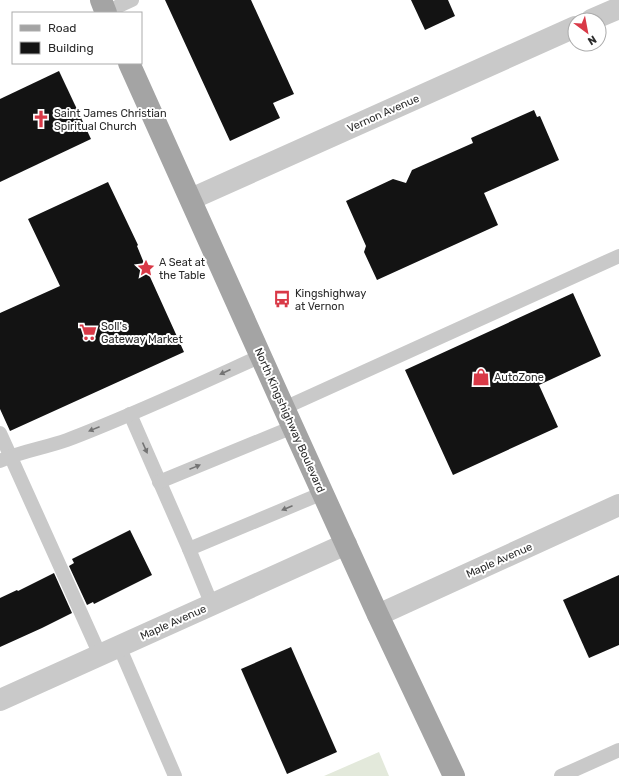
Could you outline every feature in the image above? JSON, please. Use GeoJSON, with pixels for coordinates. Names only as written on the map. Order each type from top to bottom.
{"type":"FeatureCollection","features":[{"type":"Feature","properties":{"kind":"main road","name":"North Kingshighway Boulevard"},"geometry":{"type":"LineString","coordinates":[[129,64],[378,615],[454,776]]}},
{"type":"Feature","properties":{"kind":"street"},"geometry":{"type":"LineString","coordinates":[[607,13],[619,8]]}},
{"type":"Feature","properties":{"kind":"street","name":"Vernon Avenue"},"geometry":{"type":"LineString","coordinates":[[191,199],[567,31]]}},
{"type":"Feature","properties":{"kind":"street","name":"Maple Avenue"},"geometry":{"type":"LineString","coordinates":[[378,615],[619,505]]}},
{"type":"Feature","properties":{"kind":"street","name":"Maple Avenue"},"geometry":{"type":"LineString","coordinates":[[0,700],[346,544]]}},
{"type":"Feature","properties":{"kind":"lane"},"geometry":{"type":"LineString","coordinates":[[104,8],[132,0]]}},
{"type":"Feature","properties":{"kind":"lane"},"geometry":{"type":"LineString","coordinates":[[159,482],[288,417],[619,256]]}},
{"type":"Feature","properties":{"kind":"lane"},"geometry":{"type":"LineString","coordinates":[[5,459],[66,441],[261,356]]}},
{"type":"Feature","properties":{"kind":"lane"},"geometry":{"type":"LineString","coordinates":[[130,414],[212,604]]}},
{"type":"Feature","properties":{"kind":"lane"},"geometry":{"type":"LineString","coordinates":[[0,434],[5,459],[175,776]]}},
{"type":"Feature","properties":{"kind":"lane"},"geometry":{"type":"LineString","coordinates":[[189,549],[323,493]]}},
{"type":"Feature","properties":{"kind":"lane"},"geometry":{"type":"LineString","coordinates":[[561,776],[619,750]]}},
{"type":"Feature","properties":{"kind":"shaded area"},"geometry":{"type":"Polygon","coordinates":[[[379,752],[389,776],[324,776],[379,752]]]}},
{"type":"Feature","properties":{"kind":"building"},"geometry":{"type":"Polygon","coordinates":[[[165,0],[251,0],[294,94],[273,103],[280,118],[230,141],[165,0]]]}},
{"type":"Feature","properties":{"kind":"building"},"geometry":{"type":"Polygon","coordinates":[[[411,0],[448,0],[455,16],[425,30],[411,0]]]}},
{"type":"Feature","properties":{"kind":"building","name":"Saint James Christian Spiritual Church"},"geometry":{"type":"Polygon","coordinates":[[[59,71],[91,139],[0,182],[0,99],[59,71]]]}},
{"type":"Feature","properties":{"kind":"building"},"geometry":{"type":"Polygon","coordinates":[[[534,110],[537,117],[540,116],[559,160],[484,193],[498,225],[377,280],[364,252],[366,246],[346,201],[393,179],[406,183],[412,170],[473,143],[471,138],[534,110]]]}},
{"type":"Feature","properties":{"kind":"building","name":"Soll's Gateway Market"},"geometry":{"type":"Polygon","coordinates":[[[108,182],[138,245],[137,246],[146,268],[184,352],[10,431],[0,409],[0,313],[60,286],[28,219],[108,182]]]}},
{"type":"Feature","properties":{"kind":"building","name":"AutoZone"},"geometry":{"type":"Polygon","coordinates":[[[573,293],[601,356],[539,385],[558,427],[453,475],[405,370],[573,293]]]}},
{"type":"Feature","properties":{"kind":"building"},"geometry":{"type":"Polygon","coordinates":[[[130,530],[152,575],[94,604],[93,602],[87,605],[69,566],[74,563],[72,559],[130,530]]]}},
{"type":"Feature","properties":{"kind":"building"},"geometry":{"type":"Polygon","coordinates":[[[54,573],[72,613],[0,647],[0,598],[17,590],[18,591],[54,573]]]}},
{"type":"Feature","properties":{"kind":"building"},"geometry":{"type":"Polygon","coordinates":[[[619,575],[619,645],[589,658],[563,600],[619,575]]]}},
{"type":"Feature","properties":{"kind":"building"},"geometry":{"type":"Polygon","coordinates":[[[291,647],[337,752],[287,774],[241,669],[291,647]]]}},
{"type":"Feature","properties":{"kind":"place","name":"Saint James Christian Spiritual Church"},"geometry":{"type":"Point","coordinates":[41,119]}},
{"type":"Feature","properties":{"kind":"place","name":"A Seat at the Table"},"geometry":{"type":"Point","coordinates":[146,268]}},
{"type":"Feature","properties":{"kind":"place","name":"Kingshighway at Vernon"},"geometry":{"type":"Point","coordinates":[282,299]}},
{"type":"Feature","properties":{"kind":"place","name":"Soll's Gateway Market"},"geometry":{"type":"Point","coordinates":[88,332]}},
{"type":"Feature","properties":{"kind":"place","name":"AutoZone"},"geometry":{"type":"Point","coordinates":[481,377]}}]}
